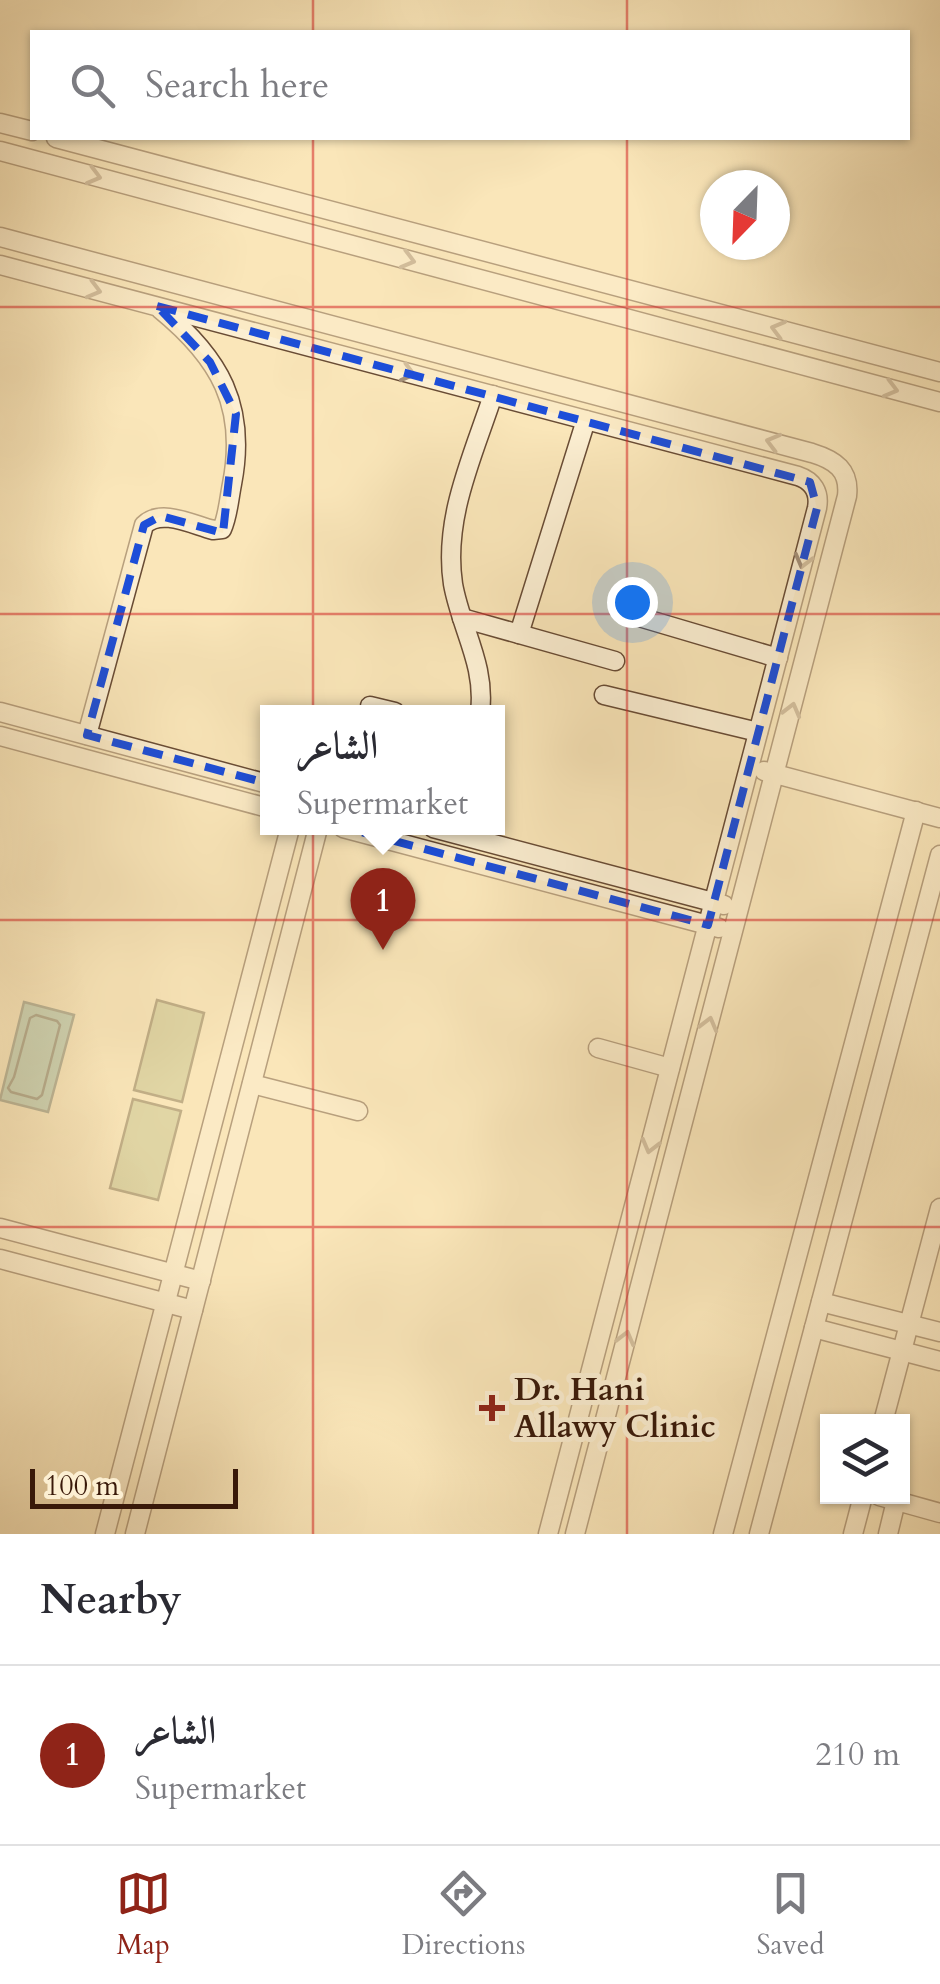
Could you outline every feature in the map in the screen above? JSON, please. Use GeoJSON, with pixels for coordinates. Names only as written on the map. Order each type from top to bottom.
{"type":"FeatureCollection","features":[{"type":"Feature","properties":{"kind":"street"},"geometry":{"type":"LineString","coordinates":[[0,123],[30,130]]}},
{"type":"Feature","properties":{"kind":"street"},"geometry":{"type":"LineString","coordinates":[[64,140],[940,372]]}},
{"type":"Feature","properties":{"kind":"street"},"geometry":{"type":"LineString","coordinates":[[0,151],[940,402]]}},
{"type":"Feature","properties":{"kind":"street"},"geometry":{"type":"LineString","coordinates":[[0,237],[824,456],[845,474],[848,496],[575,1534]]}},
{"type":"Feature","properties":{"kind":"street"},"geometry":{"type":"LineString","coordinates":[[0,264],[804,478],[818,494],[818,508],[548,1534]]}},
{"type":"Feature","properties":{"kind":"street"},"geometry":{"type":"LineString","coordinates":[[87,735],[144,525],[161,516],[222,529],[236,462],[238,426],[228,396],[198,347],[157,306]]}},
{"type":"Feature","properties":{"kind":"street"},"geometry":{"type":"LineString","coordinates":[[480,705],[480,670],[462,618],[452,568],[453,522],[493,395]]}},
{"type":"Feature","properties":{"kind":"street"},"geometry":{"type":"LineString","coordinates":[[519,634],[586,420]]}},
{"type":"Feature","properties":{"kind":"street"},"geometry":{"type":"LineString","coordinates":[[804,478],[819,472],[824,456]]}},
{"type":"Feature","properties":{"kind":"street"},"geometry":{"type":"LineString","coordinates":[[818,494],[833,489],[848,496]]}},
{"type":"Feature","properties":{"kind":"street"},"geometry":{"type":"LineString","coordinates":[[630,614],[778,658]]}},
{"type":"Feature","properties":{"kind":"street"},"geometry":{"type":"LineString","coordinates":[[462,618],[614,662]]}},
{"type":"Feature","properties":{"kind":"street"},"geometry":{"type":"LineString","coordinates":[[604,695],[758,732]]}},
{"type":"Feature","properties":{"kind":"street"},"geometry":{"type":"LineString","coordinates":[[0,712],[260,782]]}},
{"type":"Feature","properties":{"kind":"street"},"geometry":{"type":"LineString","coordinates":[[0,736],[260,806]]}},
{"type":"Feature","properties":{"kind":"street"},"geometry":{"type":"LineString","coordinates":[[749,767],[940,818]]}},
{"type":"Feature","properties":{"kind":"street"},"geometry":{"type":"LineString","coordinates":[[723,1534],[916,811]]}},
{"type":"Feature","properties":{"kind":"street"},"geometry":{"type":"LineString","coordinates":[[105,1534],[288,835]]}},
{"type":"Feature","properties":{"kind":"street"},"geometry":{"type":"LineString","coordinates":[[135,1534],[316,835]]}},
{"type":"Feature","properties":{"kind":"street"},"geometry":{"type":"LineString","coordinates":[[369,835],[733,931]]}},
{"type":"Feature","properties":{"kind":"street"},"geometry":{"type":"LineString","coordinates":[[467,835],[739,909]]}},
{"type":"Feature","properties":{"kind":"street"},"geometry":{"type":"LineString","coordinates":[[759,1534],[940,855]]}},
{"type":"Feature","properties":{"kind":"street"},"geometry":{"type":"LineString","coordinates":[[598,1048],[670,1068]]}},
{"type":"Feature","properties":{"kind":"street"},"geometry":{"type":"LineString","coordinates":[[252,1084],[358,1111]]}},
{"type":"Feature","properties":{"kind":"street"},"geometry":{"type":"LineString","coordinates":[[885,1414],[940,1208]]}},
{"type":"Feature","properties":{"kind":"street"},"geometry":{"type":"LineString","coordinates":[[0,1228],[201,1281]]}},
{"type":"Feature","properties":{"kind":"street"},"geometry":{"type":"LineString","coordinates":[[36,1268],[42,1240]]}},
{"type":"Feature","properties":{"kind":"street"},"geometry":{"type":"LineString","coordinates":[[0,1259],[193,1310]]}},
{"type":"Feature","properties":{"kind":"street"},"geometry":{"type":"LineString","coordinates":[[821,1302],[940,1332]]}},
{"type":"Feature","properties":{"kind":"street"},"geometry":{"type":"LineString","coordinates":[[814,1328],[940,1361]]}},
{"type":"Feature","properties":{"kind":"street"},"geometry":{"type":"LineString","coordinates":[[861,1504],[854,1530],[886,1534],[888,1504]]}},
{"type":"Feature","properties":{"kind":"street"},"geometry":{"type":"LineString","coordinates":[[908,1504],[940,1512]]}},
{"type":"Feature","properties":{"kind":"highlighted area"},"geometry":{"type":"Polygon","coordinates":[[[157,306],[810,482],[817,508],[708,925],[320,821],[326,799],[87,735],[144,525],[161,516],[223,533],[236,414],[210,362],[157,306]]]}},
{"type":"Feature","properties":{"kind":"green space"},"geometry":{"type":"Polygon","coordinates":[[[157,1000],[204,1013],[182,1102],[134,1090],[157,1000]]]}},
{"type":"Feature","properties":{"kind":"green space"},"geometry":{"type":"Polygon","coordinates":[[[133,1099],[181,1111],[158,1200],[110,1188],[133,1099]]]}},
{"type":"Feature","properties":{"kind":"water"},"geometry":{"type":"Polygon","coordinates":[[[24,1002],[74,1015],[48,1112],[0,1100],[24,1002]]]}},
{"type":"Feature","properties":{"kind":"place","name":"الشاعر"},"geometry":{"type":"Point","coordinates":[383,950]}},
{"type":"Feature","properties":{"kind":"place","name":"Dr. Hani Allawy Clinic"},"geometry":{"type":"Point","coordinates":[492,1408]}}]}
